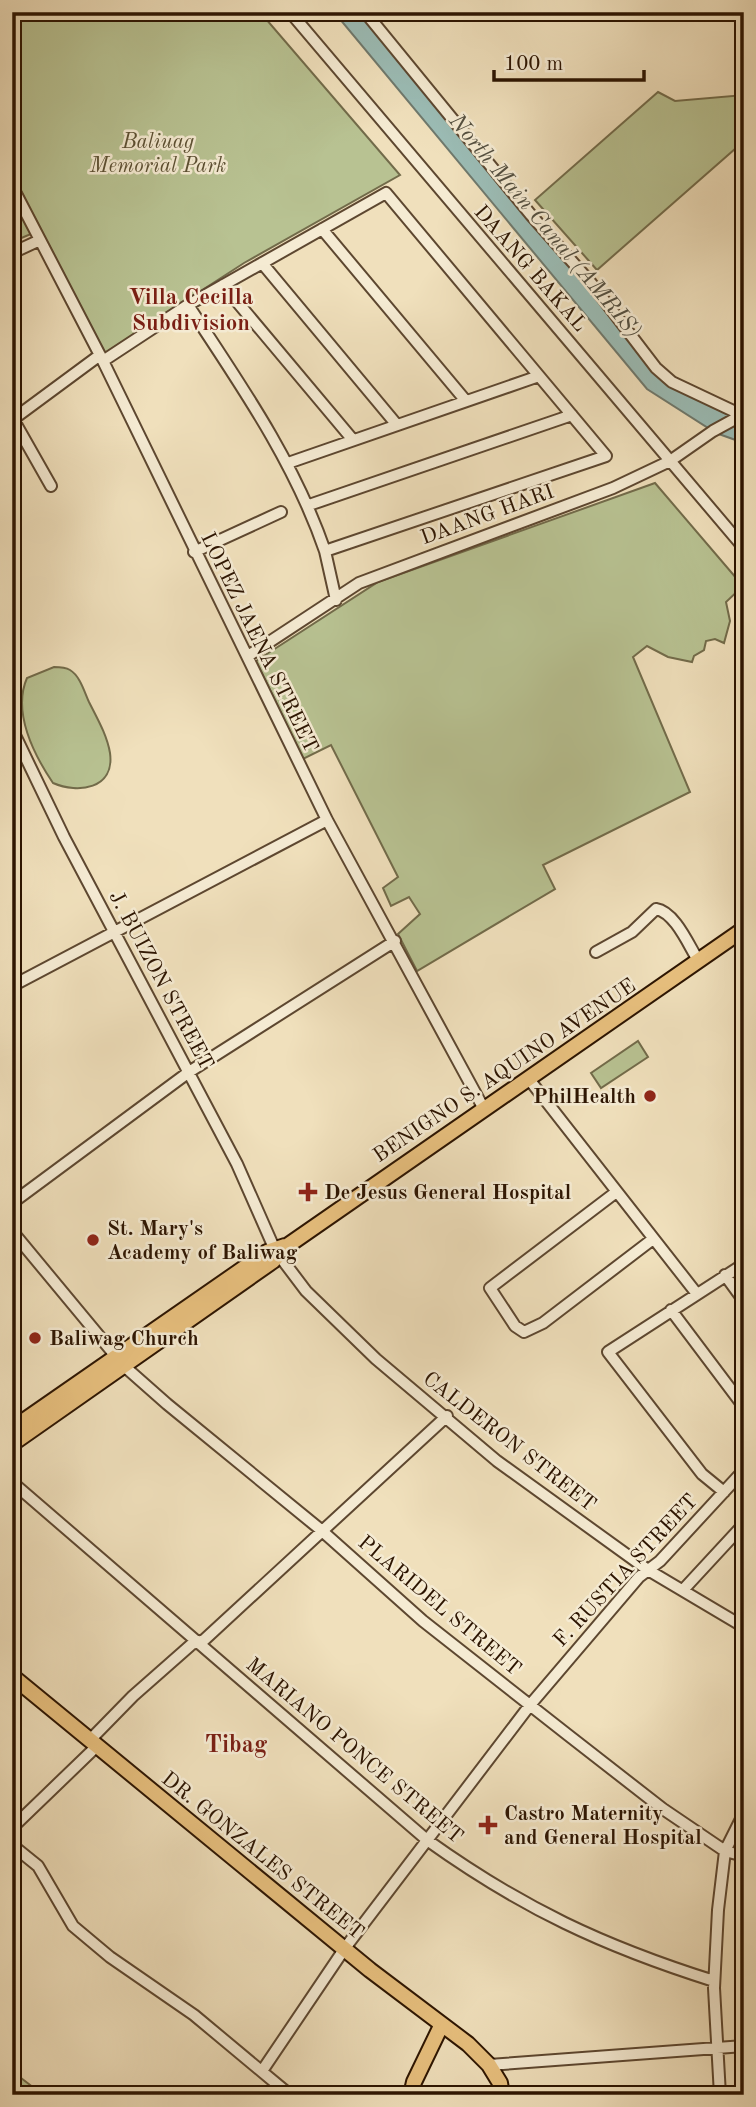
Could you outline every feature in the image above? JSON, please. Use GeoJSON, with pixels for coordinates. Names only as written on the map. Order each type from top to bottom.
{"type":"FeatureCollection","features":[{"type":"Feature","properties":{"kind":"main road","name":"BENIGNO S. AQUINO AVENUE"},"geometry":{"type":"LineString","coordinates":[[12,1444],[267,1252],[280,1250],[744,929]]}},
{"type":"Feature","properties":{"kind":"main road","name":"BENIGNO S. AQUINO AVENUE"},"geometry":{"type":"LineString","coordinates":[[12,1429],[121,1361]]}},
{"type":"Feature","properties":{"kind":"main road","name":"DR. GONZALES STREET"},"geometry":{"type":"LineString","coordinates":[[12,1676],[441,2026],[468,2044],[489,2065],[500,2082],[502,2095]]}},
{"type":"Feature","properties":{"kind":"main road"},"geometry":{"type":"LineString","coordinates":[[411,2095],[414,2082],[441,2026]]}},
{"type":"Feature","properties":{"kind":"street","name":"DAANG BAKAL"},"geometry":{"type":"LineString","coordinates":[[290,12],[744,548]]}},
{"type":"Feature","properties":{"kind":"street"},"geometry":{"type":"LineString","coordinates":[[365,12],[531,215],[592,284],[656,368],[672,382],[743,415]]}},
{"type":"Feature","properties":{"kind":"street","name":"LOPEZ JAENA STREET"},"geometry":{"type":"LineString","coordinates":[[12,186],[102,358],[194,552],[248,656],[327,820],[484,1109]]}},
{"type":"Feature","properties":{"kind":"street"},"geometry":{"type":"LineString","coordinates":[[51,486],[13,420],[102,358],[188,305],[386,193],[606,456],[325,551]]}},
{"type":"Feature","properties":{"kind":"street"},"geometry":{"type":"LineString","coordinates":[[322,229],[466,401]]}},
{"type":"Feature","properties":{"kind":"street"},"geometry":{"type":"LineString","coordinates":[[12,253],[40,240]]}},
{"type":"Feature","properties":{"kind":"street"},"geometry":{"type":"LineString","coordinates":[[262,263],[397,425]]}},
{"type":"Feature","properties":{"kind":"street"},"geometry":{"type":"LineString","coordinates":[[223,285],[353,440]]}},
{"type":"Feature","properties":{"kind":"street"},"geometry":{"type":"LineString","coordinates":[[188,305],[288,463],[309,505],[325,551],[336,600]]}},
{"type":"Feature","properties":{"kind":"street"},"geometry":{"type":"LineString","coordinates":[[288,463],[539,376]]}},
{"type":"Feature","properties":{"kind":"street"},"geometry":{"type":"LineString","coordinates":[[309,505],[572,415]]}},
{"type":"Feature","properties":{"kind":"street","name":"DAANG HARI"},"geometry":{"type":"LineString","coordinates":[[248,656],[368,579],[613,488],[670,461],[713,431],[743,415]]}},
{"type":"Feature","properties":{"kind":"street"},"geometry":{"type":"LineString","coordinates":[[194,552],[281,512]]}},
{"type":"Feature","properties":{"kind":"street","name":"J. BUIZON STREET"},"geometry":{"type":"LineString","coordinates":[[12,729],[64,837],[116,931],[280,1250]]}},
{"type":"Feature","properties":{"kind":"street"},"geometry":{"type":"LineString","coordinates":[[12,986],[327,820]]}},
{"type":"Feature","properties":{"kind":"street"},"geometry":{"type":"LineString","coordinates":[[596,952],[632,932],[656,909],[663,910],[671,918],[698,960]]}},
{"type":"Feature","properties":{"kind":"street"},"geometry":{"type":"LineString","coordinates":[[12,1203],[189,1072],[395,941]]}},
{"type":"Feature","properties":{"kind":"street"},"geometry":{"type":"LineString","coordinates":[[528,1078],[615,1193],[697,1294]]}},
{"type":"Feature","properties":{"kind":"street"},"geometry":{"type":"LineString","coordinates":[[615,1193],[490,1289],[514,1326],[524,1332],[543,1323],[653,1239]]}},
{"type":"Feature","properties":{"kind":"street","name":"PLARIDEL STREET"},"geometry":{"type":"LineString","coordinates":[[12,1231],[121,1361],[220,1449],[321,1530],[423,1621],[663,1809],[725,1851],[744,1856]]}},
{"type":"Feature","properties":{"kind":"street","name":"CALDERON STREET"},"geometry":{"type":"LineString","coordinates":[[280,1250],[306,1291],[376,1359],[536,1490],[648,1570],[744,1626]]}},
{"type":"Feature","properties":{"kind":"street"},"geometry":{"type":"LineString","coordinates":[[724,1492],[694,1465],[608,1352],[744,1264]]}},
{"type":"Feature","properties":{"kind":"street"},"geometry":{"type":"LineString","coordinates":[[725,1275],[744,1301]]}},
{"type":"Feature","properties":{"kind":"street"},"geometry":{"type":"LineString","coordinates":[[671,1310],[744,1407]]}},
{"type":"Feature","properties":{"kind":"street"},"geometry":{"type":"LineString","coordinates":[[12,1828],[94,1743],[133,1696],[198,1642],[447,1416]]}},
{"type":"Feature","properties":{"kind":"street","name":"F. RUSTIA STREET"},"geometry":{"type":"LineString","coordinates":[[262,2071],[345,1948],[530,1704],[639,1577],[744,1470]]}},
{"type":"Feature","properties":{"kind":"street","name":"MARIANO PONCE STREET"},"geometry":{"type":"LineString","coordinates":[[12,1482],[427,1840],[474,1873],[578,1932],[639,1958],[714,1981]]}},
{"type":"Feature","properties":{"kind":"street"},"geometry":{"type":"LineString","coordinates":[[683,1590],[744,1524]]}},
{"type":"Feature","properties":{"kind":"street"},"geometry":{"type":"LineString","coordinates":[[720,2095],[714,1981],[718,1910],[725,1851],[744,1813]]}},
{"type":"Feature","properties":{"kind":"street"},"geometry":{"type":"LineString","coordinates":[[12,1845],[38,1867],[73,1926],[110,1957],[194,2015],[290,2095]]}},
{"type":"Feature","properties":{"kind":"street"},"geometry":{"type":"LineString","coordinates":[[489,2065],[744,2046]]}},
{"type":"Feature","properties":{"kind":"green space","name":"Baliuag Memorial Park"},"geometry":{"type":"Polygon","coordinates":[[[12,12],[260,12],[400,175],[244,263],[105,353],[12,174],[12,12]]]}},
{"type":"Feature","properties":{"kind":"green space"},"geometry":{"type":"Polygon","coordinates":[[[658,92],[675,101],[744,95],[744,141],[597,270],[535,200],[658,92]]]}},
{"type":"Feature","properties":{"kind":"green space"},"geometry":{"type":"Polygon","coordinates":[[[12,198],[31,234],[12,242],[12,198]]]}},
{"type":"Feature","properties":{"kind":"green space"},"geometry":{"type":"Polygon","coordinates":[[[655,483],[743,586],[726,602],[730,621],[724,643],[715,639],[706,641],[704,650],[694,656],[692,662],[668,657],[647,646],[633,657],[690,792],[543,865],[555,889],[417,971],[398,934],[420,914],[409,897],[391,906],[383,888],[398,877],[331,745],[303,759],[256,661],[378,582],[655,483]]]}},
{"type":"Feature","properties":{"kind":"green space"},"geometry":{"type":"Polygon","coordinates":[[[54,667],[68,669],[76,676],[107,740],[110,765],[107,774],[93,786],[73,788],[53,783],[27,733],[22,705],[27,678],[54,667]]]}},
{"type":"Feature","properties":{"kind":"green space"},"geometry":{"type":"Polygon","coordinates":[[[638,1041],[648,1057],[601,1088],[591,1073],[638,1041]]]}},
{"type":"Feature","properties":{"kind":"green space"},"geometry":{"type":"Polygon","coordinates":[[[12,2071],[43,2095],[12,2095],[12,2071]]]}},
{"type":"Feature","properties":{"kind":"water","name":"North Main Canal (AMRIS)"},"geometry":{"type":"Polygon","coordinates":[[[334,12],[359,12],[678,389],[744,421],[744,443],[716,433],[647,389],[334,12]]]}},
{"type":"Feature","properties":{"kind":"place","name":"PhilHealth"},"geometry":{"type":"Point","coordinates":[650,1096]}},
{"type":"Feature","properties":{"kind":"place","name":"De Jesus General Hospital"},"geometry":{"type":"Point","coordinates":[308,1192]}},
{"type":"Feature","properties":{"kind":"place","name":"St. Mary's Academy of Baliwag"},"geometry":{"type":"Point","coordinates":[93,1240]}},
{"type":"Feature","properties":{"kind":"place","name":"Baliwag Church"},"geometry":{"type":"Point","coordinates":[35,1338]}},
{"type":"Feature","properties":{"kind":"place","name":"Castro Maternity and General Hospital"},"geometry":{"type":"Point","coordinates":[488,1825]}},
{"type":"Feature","properties":{"kind":"district","name":"Villa Cecilla Subdivision"},"geometry":{"type":"Point","coordinates":[191,309]}},
{"type":"Feature","properties":{"kind":"district","name":"Tibag"},"geometry":{"type":"Point","coordinates":[236,1744]}}]}
